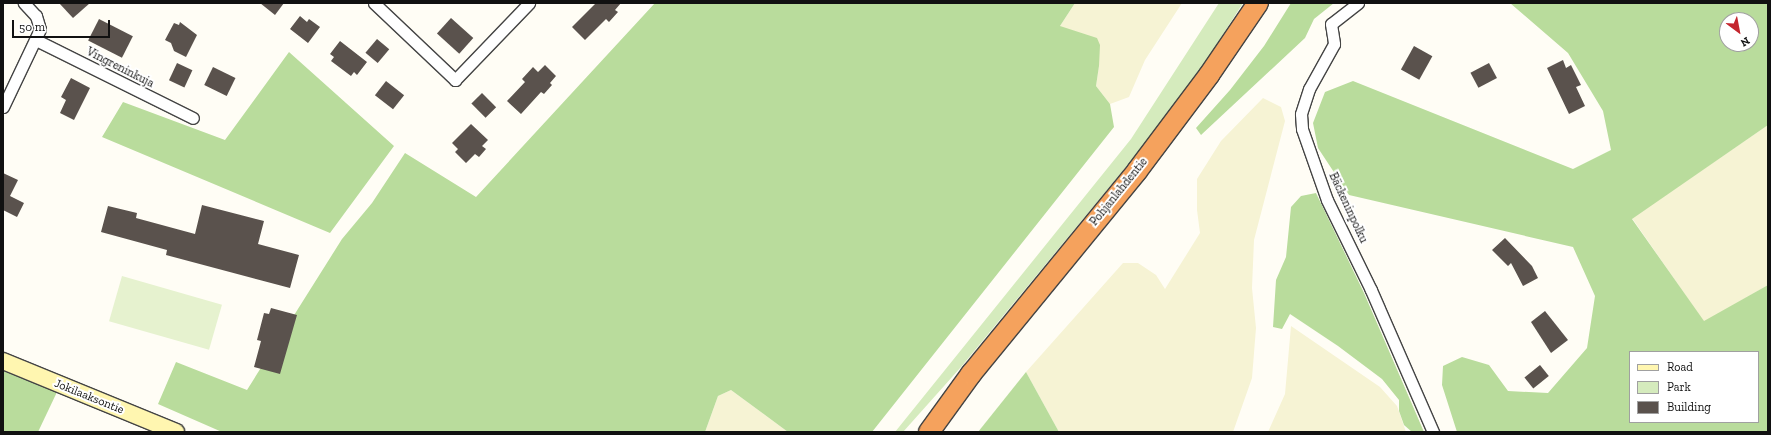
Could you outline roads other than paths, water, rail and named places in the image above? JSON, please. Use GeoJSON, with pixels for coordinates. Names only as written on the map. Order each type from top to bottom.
{"type":"FeatureCollection","features":[{"type":"Feature","properties":{"kind":"highway","name":"Pohjanlahdentie"},"geometry":{"type":"LineString","coordinates":[[929,432],[971,374],[1137,172],[1209,75],[1258,3]]}},
{"type":"Feature","properties":{"kind":"highway","name":"Pohjanlahdentie"},"geometry":{"type":"LineString","coordinates":[[914,432],[971,374]]}},
{"type":"Feature","properties":{"kind":"street"},"geometry":{"type":"LineString","coordinates":[[3,107],[40,29],[36,16],[24,3]]}},
{"type":"Feature","properties":{"kind":"street"},"geometry":{"type":"LineString","coordinates":[[374,3],[455,80],[529,3]]}},
{"type":"Feature","properties":{"kind":"street","name":"Bäckeninpolku"},"geometry":{"type":"LineString","coordinates":[[1358,3],[1331,24],[1334,44],[1309,89],[1301,114],[1302,129],[1328,200],[1371,290],[1433,432]]}},
{"type":"Feature","properties":{"kind":"street","name":"Vingreninkuja"},"geometry":{"type":"LineString","coordinates":[[36,40],[193,118]]}},
{"type":"Feature","properties":{"kind":"street","name":"Jokilaaksontie"},"geometry":{"type":"LineString","coordinates":[[3,361],[176,432]]}}]}
